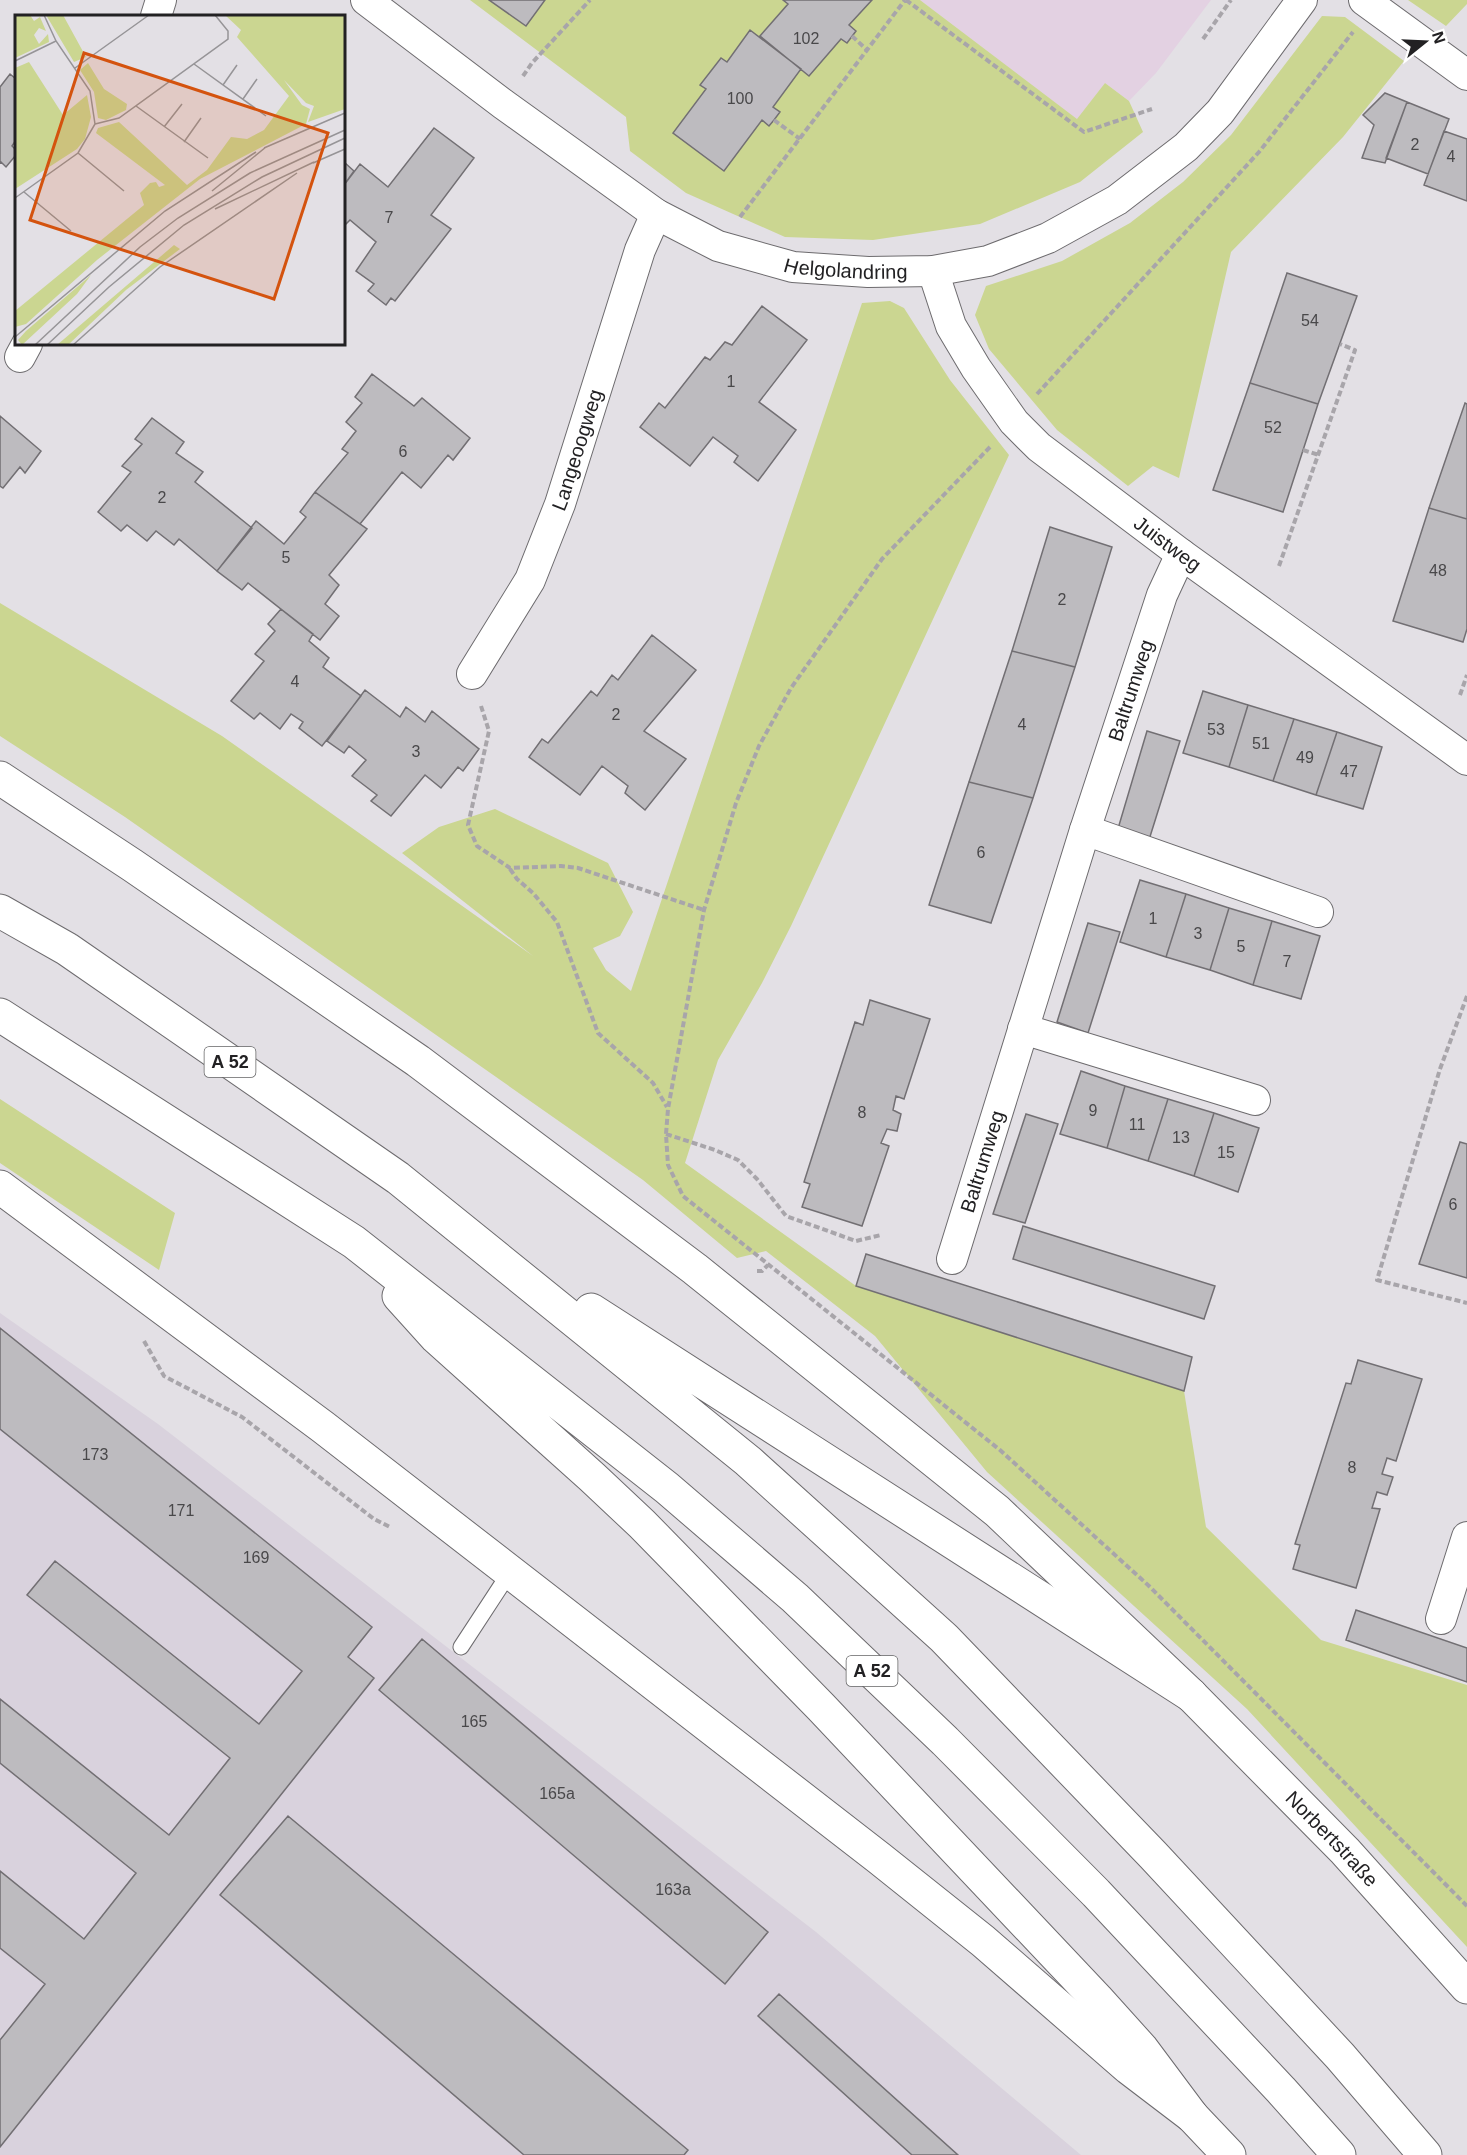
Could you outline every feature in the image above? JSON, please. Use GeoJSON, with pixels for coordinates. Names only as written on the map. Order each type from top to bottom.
{"type":"FeatureCollection","features":[{"type":"Feature","properties":{"kind":"main road"},"geometry":{"type":"LineString","coordinates":[[0,778],[418,1060],[695,1269],[997,1511],[1191,1695]]}},
{"type":"Feature","properties":{"kind":"main road","name":"A 52"},"geometry":{"type":"LineString","coordinates":[[0,911],[67,949],[398,1178],[748,1461],[944,1638],[1340,2056],[1425,2155]]}},
{"type":"Feature","properties":{"kind":"main road","name":"A 52"},"geometry":{"type":"LineString","coordinates":[[0,1015],[354,1242],[667,1488],[795,1598],[945,1741],[1096,1893],[1339,2155]]}},
{"type":"Feature","properties":{"kind":"main road"},"geometry":{"type":"LineString","coordinates":[[0,1187],[323,1427],[879,1858],[982,1941],[1129,2068],[1192,2116]]}},
{"type":"Feature","properties":{"kind":"main road"},"geometry":{"type":"LineString","coordinates":[[455,1223],[1191,1695]]}},
{"type":"Feature","properties":{"kind":"main road"},"geometry":{"type":"LineString","coordinates":[[354,1242],[436,1337],[592,1477],[821,1707],[1104,2007],[1142,2049],[1192,2116],[1229,2155]]}},
{"type":"Feature","properties":{"kind":"main road","name":"Norbertstraße"},"geometry":{"type":"LineString","coordinates":[[1191,1695],[1345,1851],[1467,1987]]}},
{"type":"Feature","properties":{"kind":"street"},"geometry":{"type":"LineString","coordinates":[[156,15],[161,0]]}},
{"type":"Feature","properties":{"kind":"street","name":"Helgolandring"},"geometry":{"type":"LineString","coordinates":[[366,0],[503,104],[656,214],[718,246],[793,267],[868,272],[933,271],[988,261],[1048,238],[1117,200],[1186,147],[1220,112],[1302,0]]}},
{"type":"Feature","properties":{"kind":"street"},"geometry":{"type":"LineString","coordinates":[[1369,3],[1467,75]]}},
{"type":"Feature","properties":{"kind":"street","name":"Langeoogweg"},"geometry":{"type":"LineString","coordinates":[[472,674],[530,580],[560,504],[640,250],[656,214]]}},
{"type":"Feature","properties":{"kind":"street","name":"Juistweg"},"geometry":{"type":"LineString","coordinates":[[933,271],[951,326],[976,368],[1014,422],[1039,447],[1181,554],[1467,760]]}},
{"type":"Feature","properties":{"kind":"street","name":"Baltrumweg"},"geometry":{"type":"LineString","coordinates":[[952,1259],[1085,830],[1162,595],[1181,554]]}},
{"type":"Feature","properties":{"kind":"street"},"geometry":{"type":"LineString","coordinates":[[1085,830],[1318,912]]}},
{"type":"Feature","properties":{"kind":"street"},"geometry":{"type":"LineString","coordinates":[[1023,1029],[1255,1100]]}},
{"type":"Feature","properties":{"kind":"street"},"geometry":{"type":"LineString","coordinates":[[1441,1618],[1467,1537]]}},
{"type":"Feature","properties":{"kind":"lane"},"geometry":{"type":"LineString","coordinates":[[461,1647],[510,1572]]}},
{"type":"Feature","properties":{"kind":"path"},"geometry":{"type":"LineString","coordinates":[[503,104],[532,63],[590,0]]}},
{"type":"Feature","properties":{"kind":"path"},"geometry":{"type":"LineString","coordinates":[[718,246],[906,0],[1084,132],[1152,109]]}},
{"type":"Feature","properties":{"kind":"path"},"geometry":{"type":"LineString","coordinates":[[1203,39],[1231,0]]}},
{"type":"Feature","properties":{"kind":"path"},"geometry":{"type":"LineString","coordinates":[[881,1235],[855,1241],[786,1216],[757,1179],[738,1160],[666,1134],[668,1108],[704,910],[736,803],[759,746],[791,688],[882,559],[1014,422],[1259,152],[1369,3]]}},
{"type":"Feature","properties":{"kind":"path"},"geometry":{"type":"LineString","coordinates":[[852,36],[867,50]]}},
{"type":"Feature","properties":{"kind":"path"},"geometry":{"type":"LineString","coordinates":[[774,120],[800,139]]}},
{"type":"Feature","properties":{"kind":"path"},"geometry":{"type":"LineString","coordinates":[[1279,566],[1355,350],[1340,344]]}},
{"type":"Feature","properties":{"kind":"path"},"geometry":{"type":"LineString","coordinates":[[1304,450],[1319,455]]}},
{"type":"Feature","properties":{"kind":"path"},"geometry":{"type":"LineString","coordinates":[[472,674],[489,731],[468,825],[477,846],[510,868],[517,879],[533,893],[557,922],[598,1033],[653,1083],[668,1108]]}},
{"type":"Feature","properties":{"kind":"path"},"geometry":{"type":"LineString","coordinates":[[1460,695],[1467,675]]}},
{"type":"Feature","properties":{"kind":"path"},"geometry":{"type":"LineString","coordinates":[[510,868],[561,866],[578,868],[704,910]]}},
{"type":"Feature","properties":{"kind":"path"},"geometry":{"type":"LineString","coordinates":[[1467,996],[1440,1069],[1377,1280],[1467,1303]]}},
{"type":"Feature","properties":{"kind":"shaded area"},"geometry":{"type":"Polygon","coordinates":[[[920,0],[1211,0],[1156,73],[1129,101],[1105,83],[1078,120],[920,0]]]}},
{"type":"Feature","properties":{"kind":"shaded area"},"geometry":{"type":"Polygon","coordinates":[[[0,1313],[158,1424],[816,1932],[1081,2155],[0,2155],[0,1313]]]}},
{"type":"Feature","properties":{"kind":"green space"},"geometry":{"type":"Polygon","coordinates":[[[470,0],[920,0],[1077,119],[1105,83],[1129,101],[1143,132],[1080,182],[980,224],[873,240],[785,237],[686,193],[630,151],[626,117],[470,0]]]}},
{"type":"Feature","properties":{"kind":"green space"},"geometry":{"type":"Polygon","coordinates":[[[1408,0],[1467,0],[1467,4],[1446,26],[1408,0]]]}},
{"type":"Feature","properties":{"kind":"green space"},"geometry":{"type":"Polygon","coordinates":[[[1322,16],[1345,17],[1404,61],[1343,137],[1231,252],[1179,478],[1153,466],[1128,486],[1057,430],[989,349],[975,315],[986,286],[1062,261],[1130,223],[1183,182],[1231,135],[1322,16]]]}},
{"type":"Feature","properties":{"kind":"green space"},"geometry":{"type":"Polygon","coordinates":[[[890,301],[904,308],[950,380],[1009,455],[791,926],[762,983],[718,1060],[685,1163],[856,1286],[1184,1391],[1206,1527],[1321,1640],[1467,1685],[1467,1947],[1247,1709],[987,1472],[875,1336],[766,1251],[737,1258],[643,1180],[125,817],[0,736],[0,603],[222,736],[533,956],[402,853],[439,827],[495,809],[608,863],[633,912],[620,936],[593,948],[606,970],[631,991],[862,303],[890,301]]]}},
{"type":"Feature","properties":{"kind":"green space"},"geometry":{"type":"Polygon","coordinates":[[[0,1099],[175,1213],[159,1270],[0,1163],[0,1099]]]}},
{"type":"Feature","properties":{"kind":"building"},"geometry":{"type":"Polygon","coordinates":[[[489,0],[545,0],[526,26],[489,0]]]}},
{"type":"Feature","properties":{"kind":"building"},"geometry":{"type":"Polygon","coordinates":[[[783,0],[872,0],[849,25],[856,31],[847,43],[841,39],[809,76],[760,36],[788,4],[783,0]]]}},
{"type":"Feature","properties":{"kind":"building"},"geometry":{"type":"Polygon","coordinates":[[[750,30],[801,69],[773,107],[780,112],[774,120],[769,126],[762,120],[724,171],[673,133],[706,89],[700,85],[721,58],[727,62],[750,30]]]}},
{"type":"Feature","properties":{"kind":"building"},"geometry":{"type":"Polygon","coordinates":[[[10,74],[15,78],[15,142],[12,146],[15,149],[15,156],[6,167],[0,163],[0,87],[10,74]]]}},
{"type":"Feature","properties":{"kind":"building"},"geometry":{"type":"Polygon","coordinates":[[[1385,93],[1407,102],[1385,163],[1362,158],[1374,125],[1363,115],[1385,93]]]}},
{"type":"Feature","properties":{"kind":"building"},"geometry":{"type":"Polygon","coordinates":[[[1407,102],[1449,119],[1428,174],[1386,158],[1407,102]]]}},
{"type":"Feature","properties":{"kind":"building"},"geometry":{"type":"Polygon","coordinates":[[[434,128],[474,158],[431,215],[451,229],[395,301],[391,298],[386,305],[368,291],[374,284],[356,271],[376,242],[350,220],[345,225],[345,184],[360,164],[388,187],[434,128]]]}},
{"type":"Feature","properties":{"kind":"building"},"geometry":{"type":"Polygon","coordinates":[[[1444,131],[1467,139],[1467,201],[1424,185],[1444,131]]]}},
{"type":"Feature","properties":{"kind":"building"},"geometry":{"type":"Polygon","coordinates":[[[345,163],[354,171],[345,184],[345,163]]]}},
{"type":"Feature","properties":{"kind":"building"},"geometry":{"type":"Polygon","coordinates":[[[1287,273],[1357,296],[1318,404],[1250,383],[1287,273]]]}},
{"type":"Feature","properties":{"kind":"building"},"geometry":{"type":"Polygon","coordinates":[[[762,306],[807,340],[759,402],[796,430],[758,481],[734,462],[738,456],[713,437],[690,466],[640,427],[659,403],[665,408],[705,357],[710,360],[725,342],[732,345],[762,306]]]}},
{"type":"Feature","properties":{"kind":"building"},"geometry":{"type":"Polygon","coordinates":[[[372,374],[414,406],[422,398],[470,438],[453,460],[448,455],[421,488],[402,472],[360,524],[315,492],[348,453],[342,449],[356,431],[346,422],[362,403],[355,397],[372,374]]]}},
{"type":"Feature","properties":{"kind":"building"},"geometry":{"type":"Polygon","coordinates":[[[1250,383],[1318,404],[1283,512],[1213,490],[1250,383]]]}},
{"type":"Feature","properties":{"kind":"building"},"geometry":{"type":"Polygon","coordinates":[[[1465,403],[1467,404],[1467,519],[1429,508],[1465,403]]]}},
{"type":"Feature","properties":{"kind":"building"},"geometry":{"type":"Polygon","coordinates":[[[0,416],[41,451],[25,473],[20,467],[3,488],[0,486],[0,416]]]}},
{"type":"Feature","properties":{"kind":"building"},"geometry":{"type":"Polygon","coordinates":[[[152,418],[184,442],[176,453],[203,472],[195,482],[252,528],[217,571],[179,539],[174,545],[156,531],[147,541],[127,525],[121,531],[98,512],[131,472],[122,466],[142,444],[135,439],[152,418]]]}},
{"type":"Feature","properties":{"kind":"building"},"geometry":{"type":"Polygon","coordinates":[[[315,492],[367,529],[329,575],[339,585],[325,604],[339,616],[320,640],[248,583],[242,590],[217,571],[256,521],[284,544],[306,517],[300,512],[315,492]]]}},
{"type":"Feature","properties":{"kind":"building"},"geometry":{"type":"Polygon","coordinates":[[[1429,508],[1467,519],[1467,629],[1463,642],[1393,621],[1429,508]]]}},
{"type":"Feature","properties":{"kind":"building"},"geometry":{"type":"Polygon","coordinates":[[[1050,527],[1112,547],[1075,667],[1012,651],[1050,527]]]}},
{"type":"Feature","properties":{"kind":"building"},"geometry":{"type":"Polygon","coordinates":[[[281,609],[313,634],[309,641],[329,658],[323,667],[361,696],[322,746],[299,728],[303,722],[291,714],[280,729],[260,713],[254,719],[231,701],[264,661],[255,654],[275,631],[268,624],[281,609]]]}},
{"type":"Feature","properties":{"kind":"building"},"geometry":{"type":"Polygon","coordinates":[[[652,635],[696,670],[644,731],[686,759],[645,810],[625,793],[628,786],[602,766],[580,795],[529,757],[542,739],[548,743],[591,691],[597,696],[612,675],[618,680],[652,635]]]}},
{"type":"Feature","properties":{"kind":"building"},"geometry":{"type":"Polygon","coordinates":[[[1012,651],[1075,667],[1033,798],[969,782],[1012,651]]]}},
{"type":"Feature","properties":{"kind":"building"},"geometry":{"type":"Polygon","coordinates":[[[365,690],[400,717],[406,707],[425,722],[432,711],[479,749],[463,771],[458,767],[441,788],[425,775],[391,816],[371,801],[377,795],[352,776],[366,760],[349,746],[344,753],[327,741],[365,690]]]}},
{"type":"Feature","properties":{"kind":"building"},"geometry":{"type":"Polygon","coordinates":[[[1203,691],[1248,705],[1229,767],[1183,753],[1203,691]]]}},
{"type":"Feature","properties":{"kind":"building"},"geometry":{"type":"Polygon","coordinates":[[[1248,705],[1294,719],[1273,781],[1229,767],[1248,705]]]}},
{"type":"Feature","properties":{"kind":"building"},"geometry":{"type":"Polygon","coordinates":[[[1294,719],[1337,732],[1316,795],[1273,781],[1294,719]]]}},
{"type":"Feature","properties":{"kind":"building"},"geometry":{"type":"Polygon","coordinates":[[[1147,731],[1180,741],[1148,843],[1117,832],[1147,731]]]}},
{"type":"Feature","properties":{"kind":"building"},"geometry":{"type":"Polygon","coordinates":[[[1337,732],[1382,747],[1363,809],[1316,795],[1337,732]]]}},
{"type":"Feature","properties":{"kind":"building"},"geometry":{"type":"Polygon","coordinates":[[[969,782],[1033,798],[991,923],[929,905],[969,782]]]}},
{"type":"Feature","properties":{"kind":"building"},"geometry":{"type":"Polygon","coordinates":[[[1140,880],[1186,894],[1166,957],[1120,942],[1140,880]]]}},
{"type":"Feature","properties":{"kind":"building"},"geometry":{"type":"Polygon","coordinates":[[[1186,894],[1229,908],[1210,970],[1166,957],[1186,894]]]}},
{"type":"Feature","properties":{"kind":"building"},"geometry":{"type":"Polygon","coordinates":[[[1229,908],[1272,921],[1253,985],[1210,970],[1229,908]]]}},
{"type":"Feature","properties":{"kind":"building"},"geometry":{"type":"Polygon","coordinates":[[[1272,921],[1320,936],[1301,999],[1253,985],[1272,921]]]}},
{"type":"Feature","properties":{"kind":"building"},"geometry":{"type":"Polygon","coordinates":[[[1088,923],[1120,932],[1088,1033],[1057,1022],[1088,923]]]}},
{"type":"Feature","properties":{"kind":"building"},"geometry":{"type":"Polygon","coordinates":[[[870,1000],[930,1019],[904,1099],[896,1096],[893,1110],[901,1114],[897,1131],[887,1129],[881,1143],[889,1146],[862,1226],[802,1207],[810,1184],[804,1182],[855,1022],[863,1025],[870,1000]]]}},
{"type":"Feature","properties":{"kind":"building"},"geometry":{"type":"Polygon","coordinates":[[[1081,1071],[1125,1086],[1107,1148],[1060,1134],[1081,1071]]]}},
{"type":"Feature","properties":{"kind":"building"},"geometry":{"type":"Polygon","coordinates":[[[1125,1086],[1168,1099],[1148,1161],[1107,1148],[1125,1086]]]}},
{"type":"Feature","properties":{"kind":"building"},"geometry":{"type":"Polygon","coordinates":[[[1168,1099],[1214,1113],[1194,1176],[1148,1161],[1168,1099]]]}},
{"type":"Feature","properties":{"kind":"building"},"geometry":{"type":"Polygon","coordinates":[[[1214,1113],[1259,1128],[1238,1192],[1194,1176],[1214,1113]]]}},
{"type":"Feature","properties":{"kind":"building"},"geometry":{"type":"Polygon","coordinates":[[[1026,1114],[1058,1124],[1025,1223],[993,1214],[1026,1114]]]}},
{"type":"Feature","properties":{"kind":"building"},"geometry":{"type":"Polygon","coordinates":[[[1460,1142],[1467,1144],[1467,1278],[1419,1264],[1460,1142]]]}},
{"type":"Feature","properties":{"kind":"building"},"geometry":{"type":"Polygon","coordinates":[[[1023,1226],[1215,1286],[1204,1319],[1013,1259],[1023,1226]]]}},
{"type":"Feature","properties":{"kind":"building"},"geometry":{"type":"Polygon","coordinates":[[[866,1254],[1192,1357],[1184,1391],[856,1286],[866,1254]]]}},
{"type":"Feature","properties":{"kind":"building"},"geometry":{"type":"Polygon","coordinates":[[[0,1328],[372,1627],[348,1657],[374,1678],[0,2147],[0,2040],[45,1984],[0,1948],[0,1871],[84,1939],[136,1873],[0,1763],[0,1699],[169,1835],[230,1758],[27,1595],[55,1561],[259,1724],[302,1671],[0,1429],[0,1328]]]}},
{"type":"Feature","properties":{"kind":"building"},"geometry":{"type":"Polygon","coordinates":[[[1358,1360],[1422,1379],[1396,1461],[1387,1458],[1382,1474],[1393,1477],[1387,1495],[1377,1492],[1372,1508],[1380,1509],[1356,1588],[1293,1569],[1300,1545],[1295,1544],[1346,1383],[1351,1384],[1358,1360]]]}},
{"type":"Feature","properties":{"kind":"building"},"geometry":{"type":"Polygon","coordinates":[[[1356,1610],[1467,1648],[1467,1682],[1346,1640],[1356,1610]]]}},
{"type":"Feature","properties":{"kind":"building"},"geometry":{"type":"Polygon","coordinates":[[[422,1639],[768,1932],[725,1984],[379,1690],[422,1639]]]}},
{"type":"Feature","properties":{"kind":"building"},"geometry":{"type":"Polygon","coordinates":[[[288,1816],[688,2150],[684,2155],[524,2155],[220,1895],[288,1816]]]}},
{"type":"Feature","properties":{"kind":"building"},"geometry":{"type":"Polygon","coordinates":[[[779,1994],[958,2155],[912,2155],[758,2016],[779,1994]]]}}]}
